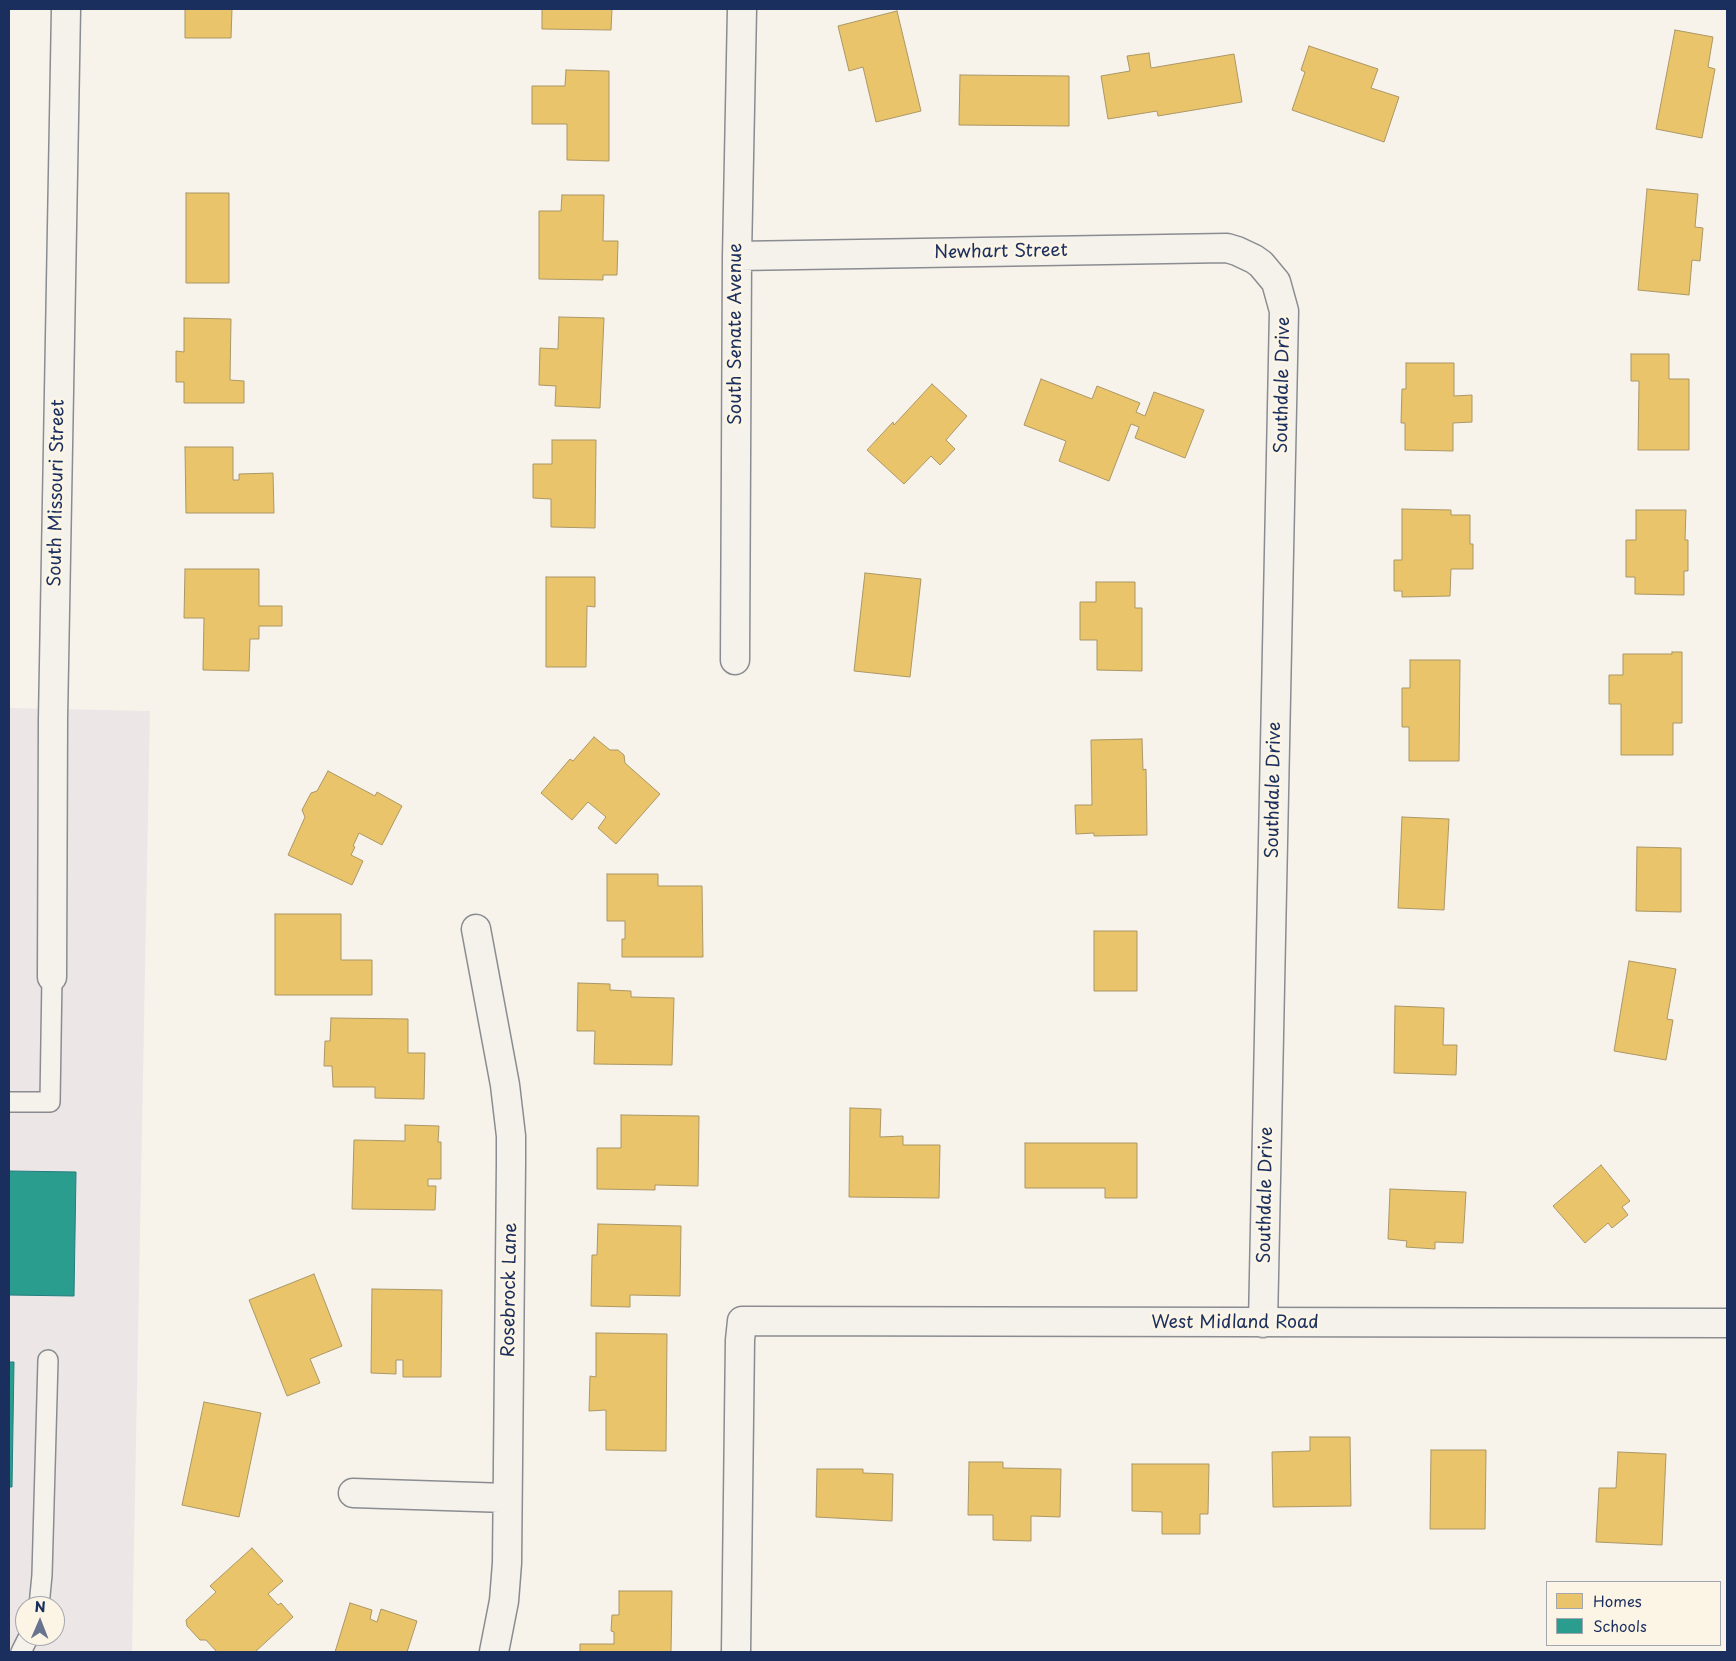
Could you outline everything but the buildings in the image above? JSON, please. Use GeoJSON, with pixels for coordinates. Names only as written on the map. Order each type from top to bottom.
{"type":"FeatureCollection","features":[{"type":"Feature","properties":{"kind":"street","name":"South Missouri Street"},"geometry":{"type":"LineString","coordinates":[[52,977],[53,709],[66,9]]}},
{"type":"Feature","properties":{"kind":"street","name":"South Senate Avenue"},"geometry":{"type":"LineString","coordinates":[[735,660],[736,256],[742,9]]}},
{"type":"Feature","properties":{"kind":"street","name":"Newhart Street"},"geometry":{"type":"LineString","coordinates":[[736,256],[1227,248],[1237,251],[1261,264]]}},
{"type":"Feature","properties":{"kind":"street","name":"Southdale Drive"},"geometry":{"type":"LineString","coordinates":[[1261,264],[1276,282],[1284,311],[1263,1323]]}},
{"type":"Feature","properties":{"kind":"street","name":"Rosebrock Lane"},"geometry":{"type":"LineString","coordinates":[[476,929],[505,1085],[510,1136],[505,1584],[504,1602],[494,1652]]}},
{"type":"Feature","properties":{"kind":"street","name":"West Midland Road"},"geometry":{"type":"LineString","coordinates":[[736,1652],[740,1340],[742,1321],[1727,1323]]}},
{"type":"Feature","properties":{"kind":"street"},"geometry":{"type":"LineString","coordinates":[[353,1493],[507,1498]]}},
{"type":"Feature","properties":{"kind":"lane"},"geometry":{"type":"LineString","coordinates":[[9,1102],[50,1102],[52,977]]}},
{"type":"Feature","properties":{"kind":"lane"},"geometry":{"type":"LineString","coordinates":[[40,1596],[48,1360]]}},
{"type":"Feature","properties":{"kind":"shaded area"},"geometry":{"type":"Polygon","coordinates":[[[9,708],[150,711],[132,1652],[9,1652],[9,708]]]}}]}
